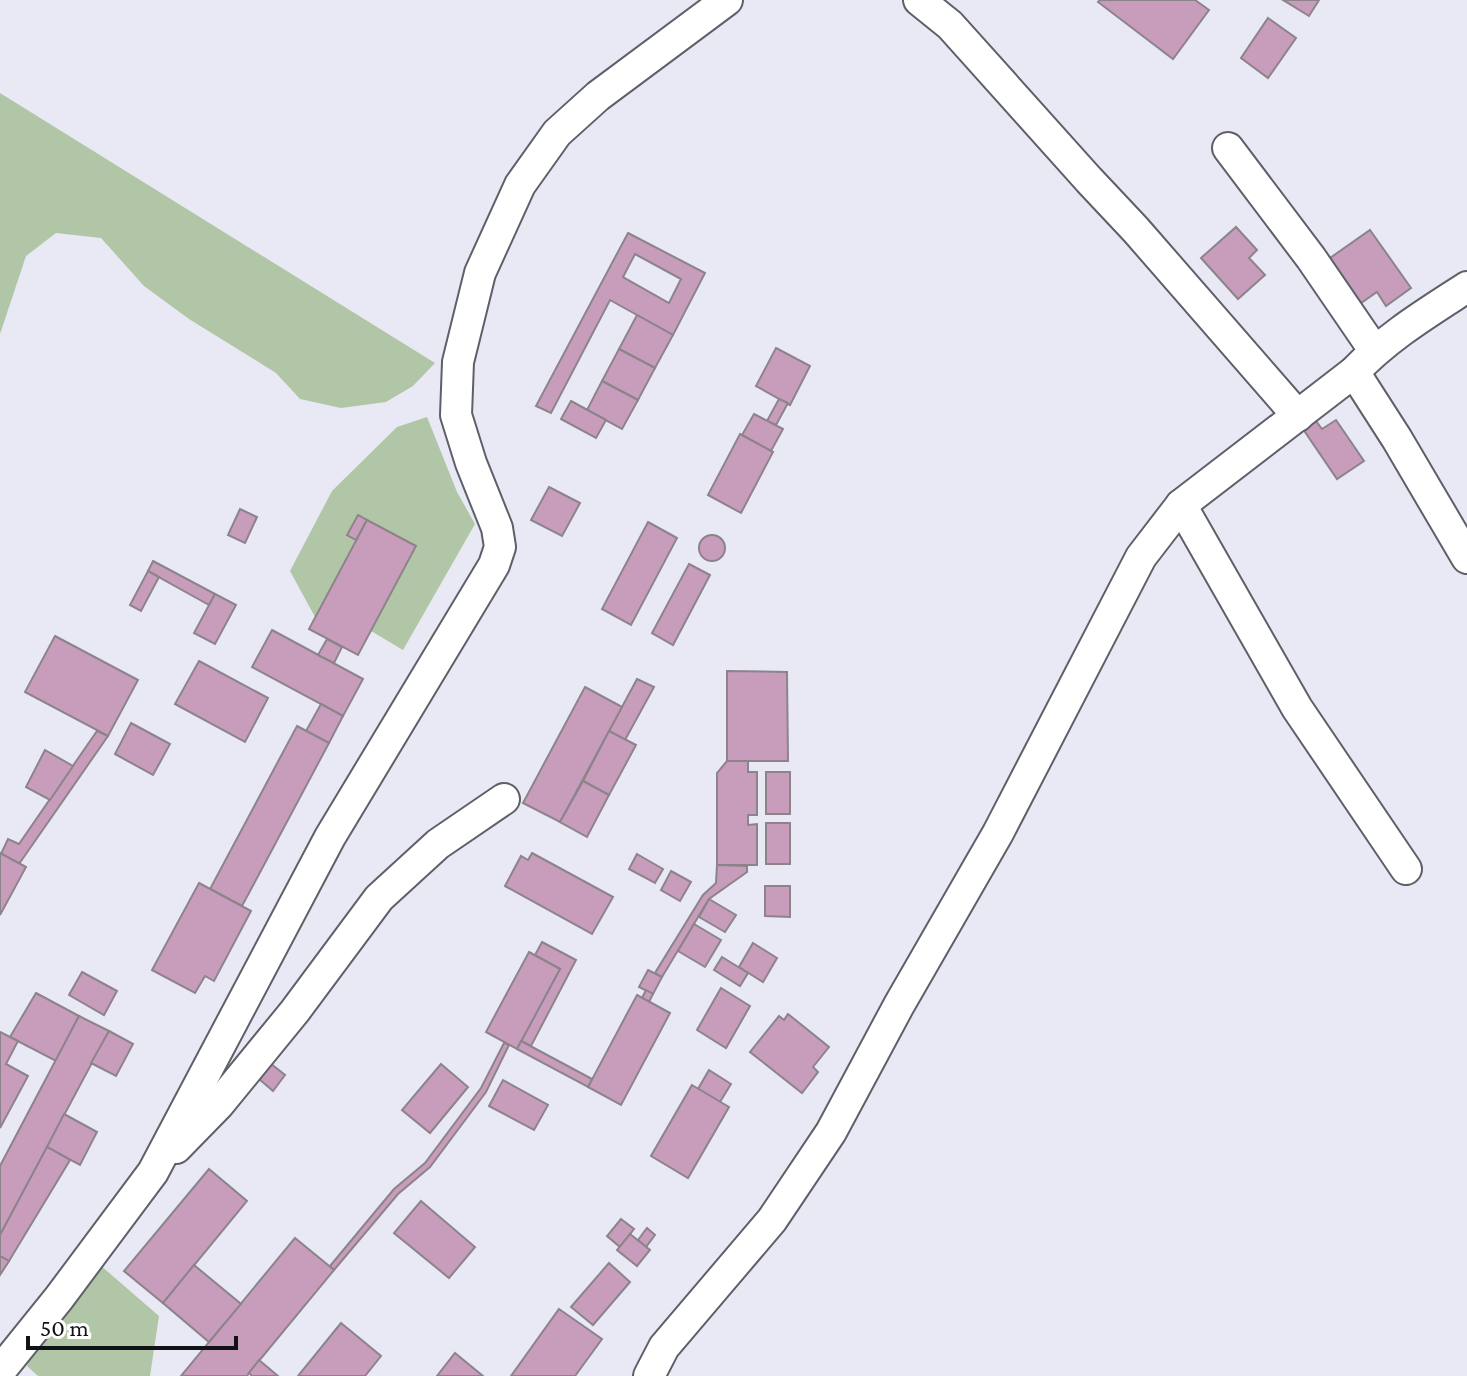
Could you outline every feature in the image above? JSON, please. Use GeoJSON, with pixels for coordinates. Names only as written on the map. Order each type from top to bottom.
{"type":"FeatureCollection","features":[{"type":"Feature","properties":{"kind":"street"},"geometry":{"type":"LineString","coordinates":[[153,1172],[330,837],[494,565],[500,547],[497,528],[456,415],[458,362],[480,273],[520,185],[557,133],[598,96],[727,0]]}},
{"type":"Feature","properties":{"kind":"street"},"geometry":{"type":"LineString","coordinates":[[919,0],[950,25],[1136,230],[1298,416]]}},
{"type":"Feature","properties":{"kind":"street"},"geometry":{"type":"LineString","coordinates":[[1228,148],[1311,258],[1374,350]]}},
{"type":"Feature","properties":{"kind":"street"},"geometry":{"type":"LineString","coordinates":[[649,1376],[664,1347],[772,1220],[831,1132],[899,1005],[998,833],[1141,557],[1181,505],[1354,372],[1374,350],[1467,287]]}},
{"type":"Feature","properties":{"kind":"street"},"geometry":{"type":"LineString","coordinates":[[1354,372],[1467,558]]}},
{"type":"Feature","properties":{"kind":"street"},"geometry":{"type":"LineString","coordinates":[[1181,505],[1297,708],[1406,869]]}},
{"type":"Feature","properties":{"kind":"street"},"geometry":{"type":"LineString","coordinates":[[0,1371],[153,1172],[219,1104],[295,1011],[379,898],[438,844],[504,799]]}},
{"type":"Feature","properties":{"kind":"green space"},"geometry":{"type":"Polygon","coordinates":[[[0,93],[435,363],[413,386],[386,402],[341,408],[300,399],[276,373],[189,319],[144,286],[101,238],[56,233],[26,256],[0,334],[0,93]]]}},
{"type":"Feature","properties":{"kind":"green space"},"geometry":{"type":"Polygon","coordinates":[[[427,417],[457,492],[475,524],[403,650],[371,631],[415,546],[358,515],[347,535],[356,540],[315,617],[290,571],[332,491],[397,427],[427,417]]]}},
{"type":"Feature","properties":{"kind":"green space"},"geometry":{"type":"Polygon","coordinates":[[[100,1265],[159,1316],[150,1376],[38,1376],[27,1366],[34,1348],[100,1265]]]}},
{"type":"Feature","properties":{"kind":"building"},"geometry":{"type":"Polygon","coordinates":[[[1195,0],[1209,10],[1173,59],[1098,2],[1195,0]]]}},
{"type":"Feature","properties":{"kind":"building"},"geometry":{"type":"Polygon","coordinates":[[[1283,0],[1319,0],[1309,16],[1283,0]]]}},
{"type":"Feature","properties":{"kind":"building"},"geometry":{"type":"Polygon","coordinates":[[[1268,18],[1296,38],[1268,78],[1241,58],[1268,18]]]}},
{"type":"Feature","properties":{"kind":"building"},"geometry":{"type":"Polygon","coordinates":[[[1236,227],[1257,250],[1249,258],[1265,275],[1238,299],[1201,258],[1236,227]]]}},
{"type":"Feature","properties":{"kind":"building"},"geometry":{"type":"Polygon","coordinates":[[[1370,230],[1411,288],[1386,306],[1377,292],[1361,303],[1330,258],[1370,230]]]}},
{"type":"Feature","properties":{"kind":"building"},"geometry":{"type":"Polygon","coordinates":[[[628,233],[705,273],[673,335],[610,300],[551,413],[536,406],[628,233]],[[635,254],[623,277],[669,303],[681,279],[635,254]]]}},
{"type":"Feature","properties":{"kind":"building"},"geometry":{"type":"Polygon","coordinates":[[[637,315],[673,335],[655,368],[619,349],[637,315]]]}},
{"type":"Feature","properties":{"kind":"building"},"geometry":{"type":"Polygon","coordinates":[[[776,348],[810,366],[790,405],[756,386],[776,348]]]}},
{"type":"Feature","properties":{"kind":"building"},"geometry":{"type":"Polygon","coordinates":[[[619,349],[655,368],[638,400],[602,381],[619,349]]]}},
{"type":"Feature","properties":{"kind":"building"},"geometry":{"type":"Polygon","coordinates":[[[602,381],[638,400],[622,429],[587,410],[602,381]]]}},
{"type":"Feature","properties":{"kind":"building"},"geometry":{"type":"Polygon","coordinates":[[[779,399],[788,403],[776,425],[767,421],[779,399]]]}},
{"type":"Feature","properties":{"kind":"building"},"geometry":{"type":"Polygon","coordinates":[[[571,401],[606,420],[596,438],[561,419],[571,401]]]}},
{"type":"Feature","properties":{"kind":"building"},"geometry":{"type":"Polygon","coordinates":[[[754,414],[783,429],[771,451],[742,435],[754,414]]]}},
{"type":"Feature","properties":{"kind":"building"},"geometry":{"type":"Polygon","coordinates":[[[1336,420],[1364,461],[1337,479],[1303,429],[1316,421],[1322,429],[1336,420]]]}},
{"type":"Feature","properties":{"kind":"building"},"geometry":{"type":"Polygon","coordinates":[[[740,434],[773,452],[741,513],[708,495],[740,434]]]}},
{"type":"Feature","properties":{"kind":"building"},"geometry":{"type":"Polygon","coordinates":[[[549,487],[580,503],[562,536],[531,520],[549,487]]]}},
{"type":"Feature","properties":{"kind":"building"},"geometry":{"type":"Polygon","coordinates":[[[240,509],[257,517],[245,543],[228,535],[240,509]]]}},
{"type":"Feature","properties":{"kind":"building"},"geometry":{"type":"Polygon","coordinates":[[[358,515],[367,520],[356,540],[347,535],[358,515]]]}},
{"type":"Feature","properties":{"kind":"building"},"geometry":{"type":"Polygon","coordinates":[[[367,520],[416,546],[358,655],[309,629],[367,520]]]}},
{"type":"Feature","properties":{"kind":"building"},"geometry":{"type":"Polygon","coordinates":[[[648,522],[677,538],[631,625],[602,609],[648,522]]]}},
{"type":"Feature","properties":{"kind":"building"},"geometry":{"type":"Polygon","coordinates":[[[712,535],[721,539],[725,548],[721,557],[712,561],[703,557],[699,548],[703,539],[712,535]]]}},
{"type":"Feature","properties":{"kind":"building"},"geometry":{"type":"Polygon","coordinates":[[[153,561],[215,594],[209,605],[148,571],[153,561]]]}},
{"type":"Feature","properties":{"kind":"building"},"geometry":{"type":"Polygon","coordinates":[[[689,564],[710,575],[673,645],[652,633],[689,564]]]}},
{"type":"Feature","properties":{"kind":"building"},"geometry":{"type":"Polygon","coordinates":[[[148,571],[159,577],[141,611],[130,605],[148,571]]]}},
{"type":"Feature","properties":{"kind":"building"},"geometry":{"type":"Polygon","coordinates":[[[215,594],[236,605],[215,644],[194,633],[215,594]]]}},
{"type":"Feature","properties":{"kind":"building"},"geometry":{"type":"Polygon","coordinates":[[[272,630],[363,679],[343,716],[252,667],[272,630]]]}},
{"type":"Feature","properties":{"kind":"building"},"geometry":{"type":"Polygon","coordinates":[[[55,636],[138,680],[108,736],[25,692],[55,636]]]}},
{"type":"Feature","properties":{"kind":"building"},"geometry":{"type":"Polygon","coordinates":[[[327,639],[342,647],[334,663],[318,655],[327,639]]]}},
{"type":"Feature","properties":{"kind":"building"},"geometry":{"type":"Polygon","coordinates":[[[199,661],[268,698],[245,742],[175,704],[199,661]]]}},
{"type":"Feature","properties":{"kind":"building"},"geometry":{"type":"Polygon","coordinates":[[[727,671],[787,672],[788,761],[727,761],[727,671]]]}},
{"type":"Feature","properties":{"kind":"building"},"geometry":{"type":"Polygon","coordinates":[[[637,679],[654,687],[625,740],[609,731],[637,679]]]}},
{"type":"Feature","properties":{"kind":"building"},"geometry":{"type":"Polygon","coordinates":[[[585,687],[622,707],[560,822],[523,803],[585,687]]]}},
{"type":"Feature","properties":{"kind":"building"},"geometry":{"type":"Polygon","coordinates":[[[321,704],[343,716],[329,743],[306,731],[321,704]]]}},
{"type":"Feature","properties":{"kind":"building"},"geometry":{"type":"Polygon","coordinates":[[[131,723],[170,744],[153,775],[115,754],[131,723]]]}},
{"type":"Feature","properties":{"kind":"building"},"geometry":{"type":"Polygon","coordinates":[[[297,726],[329,743],[242,906],[210,889],[297,726]]]}},
{"type":"Feature","properties":{"kind":"building"},"geometry":{"type":"Polygon","coordinates":[[[97,731],[108,736],[19,864],[1,854],[8,839],[19,844],[97,731]]]}},
{"type":"Feature","properties":{"kind":"building"},"geometry":{"type":"Polygon","coordinates":[[[609,731],[636,745],[609,795],[583,781],[609,731]]]}},
{"type":"Feature","properties":{"kind":"building"},"geometry":{"type":"Polygon","coordinates":[[[45,750],[73,766],[50,800],[26,787],[45,750]]]}},
{"type":"Feature","properties":{"kind":"building"},"geometry":{"type":"Polygon","coordinates":[[[727,761],[748,761],[748,772],[757,772],[757,815],[748,815],[748,825],[757,824],[757,865],[717,865],[717,773],[727,761]]]}},
{"type":"Feature","properties":{"kind":"building"},"geometry":{"type":"Polygon","coordinates":[[[766,772],[790,772],[790,814],[766,814],[766,772]]]}},
{"type":"Feature","properties":{"kind":"building"},"geometry":{"type":"Polygon","coordinates":[[[583,781],[609,795],[587,837],[560,822],[583,781]]]}},
{"type":"Feature","properties":{"kind":"building"},"geometry":{"type":"Polygon","coordinates":[[[766,823],[790,823],[790,864],[766,864],[766,823]]]}},
{"type":"Feature","properties":{"kind":"building"},"geometry":{"type":"Polygon","coordinates":[[[0,853],[26,867],[0,915],[0,853]]]}},
{"type":"Feature","properties":{"kind":"building"},"geometry":{"type":"Polygon","coordinates":[[[532,853],[613,897],[592,934],[505,886],[521,856],[528,860],[532,853]]]}},
{"type":"Feature","properties":{"kind":"building"},"geometry":{"type":"Polygon","coordinates":[[[637,854],[663,869],[655,883],[629,869],[637,854]]]}},
{"type":"Feature","properties":{"kind":"building"},"geometry":{"type":"Polygon","coordinates":[[[717,865],[747,866],[747,872],[709,899],[662,977],[655,973],[703,895],[716,883],[717,865]]]}},
{"type":"Feature","properties":{"kind":"building"},"geometry":{"type":"Polygon","coordinates":[[[671,871],[691,882],[680,901],[661,890],[671,871]]]}},
{"type":"Feature","properties":{"kind":"building"},"geometry":{"type":"Polygon","coordinates":[[[199,883],[251,911],[214,981],[205,976],[195,993],[152,970],[199,883]]]}},
{"type":"Feature","properties":{"kind":"building"},"geometry":{"type":"Polygon","coordinates":[[[765,886],[790,886],[790,917],[765,916],[765,886]]]}},
{"type":"Feature","properties":{"kind":"building"},"geometry":{"type":"Polygon","coordinates":[[[709,899],[736,915],[725,932],[699,917],[709,899]]]}},
{"type":"Feature","properties":{"kind":"building"},"geometry":{"type":"Polygon","coordinates":[[[694,924],[721,940],[705,967],[678,951],[694,924]]]}},
{"type":"Feature","properties":{"kind":"building"},"geometry":{"type":"Polygon","coordinates":[[[542,942],[576,960],[531,1046],[521,1041],[560,969],[535,955],[542,942]]]}},
{"type":"Feature","properties":{"kind":"building"},"geometry":{"type":"Polygon","coordinates":[[[753,943],[777,958],[763,982],[739,967],[753,943]]]}},
{"type":"Feature","properties":{"kind":"building"},"geometry":{"type":"Polygon","coordinates":[[[529,952],[560,969],[517,1049],[486,1032],[529,952]]]}},
{"type":"Feature","properties":{"kind":"building"},"geometry":{"type":"Polygon","coordinates":[[[722,957],[748,973],[740,986],[714,970],[722,957]]]}},
{"type":"Feature","properties":{"kind":"building"},"geometry":{"type":"Polygon","coordinates":[[[648,970],[662,977],[653,994],[639,987],[648,970]]]}},
{"type":"Feature","properties":{"kind":"building"},"geometry":{"type":"Polygon","coordinates":[[[82,972],[117,991],[104,1015],[69,995],[82,972]]]}},
{"type":"Feature","properties":{"kind":"building"},"geometry":{"type":"Polygon","coordinates":[[[721,988],[750,1006],[726,1048],[697,1030],[721,988]]]}},
{"type":"Feature","properties":{"kind":"building"},"geometry":{"type":"Polygon","coordinates":[[[646,990],[653,994],[649,1002],[642,998],[646,990]]]}},
{"type":"Feature","properties":{"kind":"building"},"geometry":{"type":"Polygon","coordinates":[[[36,993],[79,1016],[56,1061],[10,1037],[36,993]]]}},
{"type":"Feature","properties":{"kind":"building"},"geometry":{"type":"Polygon","coordinates":[[[637,995],[670,1013],[621,1105],[588,1087],[637,995]]]}},
{"type":"Feature","properties":{"kind":"building"},"geometry":{"type":"Polygon","coordinates":[[[788,1014],[829,1047],[813,1067],[818,1072],[802,1093],[750,1052],[779,1016],[784,1020],[788,1014]]]}},
{"type":"Feature","properties":{"kind":"building"},"geometry":{"type":"Polygon","coordinates":[[[79,1016],[109,1031],[0,1235],[0,1166],[79,1016]]]}},
{"type":"Feature","properties":{"kind":"building"},"geometry":{"type":"Polygon","coordinates":[[[109,1031],[133,1044],[116,1076],[91,1063],[109,1031]]]}},
{"type":"Feature","properties":{"kind":"building"},"geometry":{"type":"Polygon","coordinates":[[[0,1032],[18,1041],[6,1064],[28,1076],[0,1128],[0,1032]]]}},
{"type":"Feature","properties":{"kind":"building"},"geometry":{"type":"Polygon","coordinates":[[[521,1041],[592,1079],[588,1087],[517,1049],[521,1041]]]}},
{"type":"Feature","properties":{"kind":"building"},"geometry":{"type":"Polygon","coordinates":[[[504,1043],[509,1045],[486,1092],[430,1167],[398,1194],[334,1270],[330,1266],[394,1189],[425,1163],[481,1088],[504,1043]]]}},
{"type":"Feature","properties":{"kind":"building"},"geometry":{"type":"Polygon","coordinates":[[[270,1063],[285,1075],[273,1091],[258,1078],[270,1063]]]}},
{"type":"Feature","properties":{"kind":"building"},"geometry":{"type":"Polygon","coordinates":[[[441,1064],[468,1087],[430,1133],[402,1110],[441,1064]]]}},
{"type":"Feature","properties":{"kind":"building"},"geometry":{"type":"Polygon","coordinates":[[[709,1070],[731,1084],[720,1102],[698,1089],[709,1070]]]}},
{"type":"Feature","properties":{"kind":"building"},"geometry":{"type":"Polygon","coordinates":[[[503,1080],[548,1105],[534,1130],[489,1106],[503,1080]]]}},
{"type":"Feature","properties":{"kind":"building"},"geometry":{"type":"Polygon","coordinates":[[[692,1085],[729,1107],[688,1178],[651,1156],[692,1085]]]}},
{"type":"Feature","properties":{"kind":"building"},"geometry":{"type":"Polygon","coordinates":[[[64,1114],[97,1132],[80,1165],[47,1147],[64,1114]]]}},
{"type":"Feature","properties":{"kind":"building"},"geometry":{"type":"Polygon","coordinates":[[[47,1147],[70,1160],[9,1261],[0,1256],[0,1235],[47,1147]]]}},
{"type":"Feature","properties":{"kind":"building"},"geometry":{"type":"Polygon","coordinates":[[[209,1169],[247,1201],[163,1303],[124,1271],[209,1169]]]}},
{"type":"Feature","properties":{"kind":"building"},"geometry":{"type":"Polygon","coordinates":[[[421,1201],[475,1247],[449,1278],[394,1233],[421,1201]]]}},
{"type":"Feature","properties":{"kind":"building"},"geometry":{"type":"Polygon","coordinates":[[[621,1219],[634,1229],[620,1247],[607,1236],[621,1219]]]}},
{"type":"Feature","properties":{"kind":"building"},"geometry":{"type":"Polygon","coordinates":[[[647,1228],[655,1235],[646,1247],[638,1240],[647,1228]]]}},
{"type":"Feature","properties":{"kind":"building"},"geometry":{"type":"Polygon","coordinates":[[[630,1234],[650,1250],[637,1266],[617,1250],[630,1234]]]}},
{"type":"Feature","properties":{"kind":"building"},"geometry":{"type":"Polygon","coordinates":[[[295,1238],[334,1270],[247,1376],[181,1376],[295,1238]]]}},
{"type":"Feature","properties":{"kind":"building"},"geometry":{"type":"Polygon","coordinates":[[[0,1256],[9,1261],[0,1275],[0,1256]]]}},
{"type":"Feature","properties":{"kind":"building"},"geometry":{"type":"Polygon","coordinates":[[[609,1263],[630,1282],[593,1325],[571,1307],[609,1263]]]}},
{"type":"Feature","properties":{"kind":"building"},"geometry":{"type":"Polygon","coordinates":[[[194,1265],[241,1304],[209,1342],[163,1303],[194,1265]]]}},
{"type":"Feature","properties":{"kind":"building"},"geometry":{"type":"Polygon","coordinates":[[[559,1309],[602,1339],[575,1376],[511,1376],[559,1309]]]}},
{"type":"Feature","properties":{"kind":"building"},"geometry":{"type":"Polygon","coordinates":[[[341,1323],[381,1356],[365,1376],[298,1376],[341,1323]]]}},
{"type":"Feature","properties":{"kind":"building"},"geometry":{"type":"Polygon","coordinates":[[[455,1353],[483,1376],[437,1376],[455,1353]]]}},
{"type":"Feature","properties":{"kind":"building"},"geometry":{"type":"Polygon","coordinates":[[[259,1360],[278,1376],[252,1376],[249,1373],[259,1360]]]}}]}
